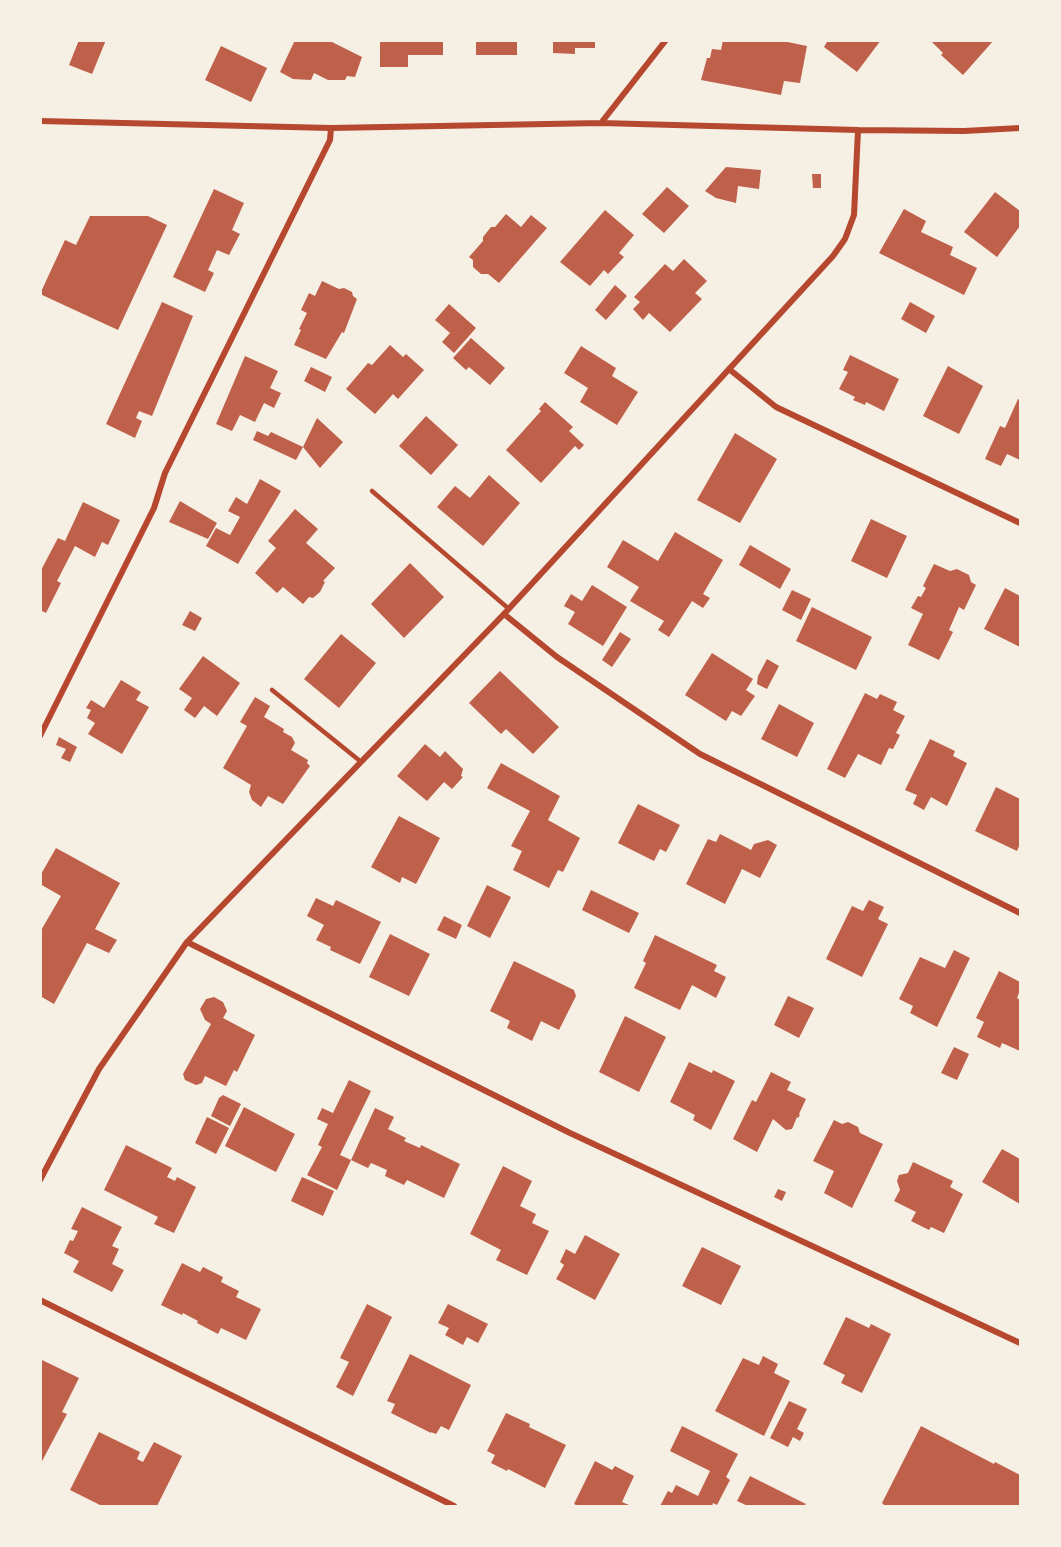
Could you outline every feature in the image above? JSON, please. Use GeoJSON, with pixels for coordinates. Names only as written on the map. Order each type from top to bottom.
{"type":"FeatureCollection","features":[{"type":"Feature","properties":{"kind":"street"},"geometry":{"type":"LineString","coordinates":[[601,123],[666,40]]}},
{"type":"Feature","properties":{"kind":"street"},"geometry":{"type":"LineString","coordinates":[[40,121],[331,128],[601,123],[858,130],[964,131],[1020,128]]}},
{"type":"Feature","properties":{"kind":"street"},"geometry":{"type":"LineString","coordinates":[[40,736],[154,508],[165,473],[330,140],[331,128]]}},
{"type":"Feature","properties":{"kind":"street"},"geometry":{"type":"LineString","coordinates":[[40,1180],[99,1069],[187,942],[506,612],[833,256],[845,239],[854,215],[858,130]]}},
{"type":"Feature","properties":{"kind":"street"},"geometry":{"type":"LineString","coordinates":[[729,369],[776,407],[1020,523]]}},
{"type":"Feature","properties":{"kind":"street"},"geometry":{"type":"LineString","coordinates":[[506,612],[557,657],[700,754],[1020,913]]}},
{"type":"Feature","properties":{"kind":"street"},"geometry":{"type":"LineString","coordinates":[[187,942],[570,1133],[1020,1342]]}},
{"type":"Feature","properties":{"kind":"street"},"geometry":{"type":"LineString","coordinates":[[40,1300],[454,1506]]}},
{"type":"Feature","properties":{"kind":"lane"},"geometry":{"type":"LineString","coordinates":[[372,491],[506,612]]}},
{"type":"Feature","properties":{"kind":"lane"},"geometry":{"type":"LineString","coordinates":[[272,690],[360,761]]}},
{"type":"Feature","properties":{"kind":"building"},"geometry":{"type":"Polygon","coordinates":[[[79,40],[106,40],[92,74],[69,65],[79,40]]]}},
{"type":"Feature","properties":{"kind":"building"},"geometry":{"type":"Polygon","coordinates":[[[295,40],[328,40],[362,57],[355,77],[347,76],[345,80],[328,80],[314,73],[311,80],[293,79],[280,72],[295,40]]]}},
{"type":"Feature","properties":{"kind":"building"},"geometry":{"type":"Polygon","coordinates":[[[380,40],[443,40],[443,55],[408,55],[408,67],[380,67],[380,40]]]}},
{"type":"Feature","properties":{"kind":"building"},"geometry":{"type":"Polygon","coordinates":[[[476,40],[517,40],[517,55],[476,55],[476,40]]]}},
{"type":"Feature","properties":{"kind":"building"},"geometry":{"type":"Polygon","coordinates":[[[553,40],[595,40],[595,48],[575,48],[575,54],[553,53],[553,40]]]}},
{"type":"Feature","properties":{"kind":"building"},"geometry":{"type":"Polygon","coordinates":[[[723,40],[778,40],[807,46],[800,83],[784,81],[781,95],[701,80],[707,58],[710,58],[712,49],[721,50],[723,40]]]}},
{"type":"Feature","properties":{"kind":"building"},"geometry":{"type":"Polygon","coordinates":[[[828,40],[881,40],[857,72],[824,47],[828,40]]]}},
{"type":"Feature","properties":{"kind":"building"},"geometry":{"type":"Polygon","coordinates":[[[930,40],[994,40],[963,75],[941,55],[943,53],[930,40]]]}},
{"type":"Feature","properties":{"kind":"building"},"geometry":{"type":"Polygon","coordinates":[[[221,46],[267,68],[251,102],[205,80],[221,46]]]}},
{"type":"Feature","properties":{"kind":"building"},"geometry":{"type":"Polygon","coordinates":[[[726,167],[761,170],[759,189],[738,186],[736,203],[716,198],[705,191],[726,167]]]}},
{"type":"Feature","properties":{"kind":"building"},"geometry":{"type":"Polygon","coordinates":[[[812,174],[821,174],[821,188],[813,188],[812,174]]]}},
{"type":"Feature","properties":{"kind":"building"},"geometry":{"type":"Polygon","coordinates":[[[667,187],[689,206],[664,233],[642,214],[667,187]]]}},
{"type":"Feature","properties":{"kind":"building"},"geometry":{"type":"Polygon","coordinates":[[[214,189],[244,203],[232,230],[240,234],[229,255],[217,250],[208,270],[214,273],[205,292],[173,277],[214,189]]]}},
{"type":"Feature","properties":{"kind":"building"},"geometry":{"type":"Polygon","coordinates":[[[995,192],[1020,211],[1020,226],[997,257],[964,232],[995,192]]]}},
{"type":"Feature","properties":{"kind":"building"},"geometry":{"type":"Polygon","coordinates":[[[904,209],[926,221],[921,232],[953,247],[950,255],[977,268],[964,295],[879,253],[904,209]]]}},
{"type":"Feature","properties":{"kind":"building"},"geometry":{"type":"Polygon","coordinates":[[[605,210],[634,235],[619,253],[624,257],[608,274],[604,270],[590,286],[560,262],[605,210]]]}},
{"type":"Feature","properties":{"kind":"building"},"geometry":{"type":"Polygon","coordinates":[[[506,214],[521,227],[531,215],[547,228],[499,283],[488,274],[481,274],[473,267],[473,260],[469,257],[483,241],[483,237],[491,227],[495,227],[506,214]]]}},
{"type":"Feature","properties":{"kind":"building"},"geometry":{"type":"Polygon","coordinates":[[[90,216],[148,216],[167,225],[118,330],[40,294],[65,240],[76,245],[90,216]]]}},
{"type":"Feature","properties":{"kind":"building"},"geometry":{"type":"Polygon","coordinates":[[[684,259],[707,281],[695,293],[702,299],[670,332],[649,313],[643,320],[633,309],[640,302],[634,297],[665,264],[673,271],[684,259]]]}},
{"type":"Feature","properties":{"kind":"building"},"geometry":{"type":"Polygon","coordinates":[[[322,281],[352,292],[357,299],[344,333],[342,332],[326,359],[294,345],[307,313],[301,310],[309,293],[315,296],[322,281]]]}},
{"type":"Feature","properties":{"kind":"building"},"geometry":{"type":"Polygon","coordinates":[[[615,285],[627,296],[606,320],[595,310],[615,285]]]}},
{"type":"Feature","properties":{"kind":"building"},"geometry":{"type":"Polygon","coordinates":[[[162,302],[193,316],[152,416],[139,411],[136,418],[142,421],[135,438],[106,424],[162,302]]]}},
{"type":"Feature","properties":{"kind":"building"},"geometry":{"type":"Polygon","coordinates":[[[910,302],[935,316],[926,333],[901,319],[910,302]]]}},
{"type":"Feature","properties":{"kind":"building"},"geometry":{"type":"Polygon","coordinates":[[[449,304],[476,328],[454,353],[442,342],[450,333],[435,320],[449,304]]]}},
{"type":"Feature","properties":{"kind":"building"},"geometry":{"type":"Polygon","coordinates":[[[471,338],[505,368],[490,385],[469,367],[466,370],[453,358],[471,338]]]}},
{"type":"Feature","properties":{"kind":"building"},"geometry":{"type":"Polygon","coordinates":[[[390,345],[403,357],[406,354],[424,370],[398,399],[393,394],[375,414],[346,389],[368,363],[372,365],[390,345]]]}},
{"type":"Feature","properties":{"kind":"building"},"geometry":{"type":"Polygon","coordinates":[[[581,346],[616,368],[612,376],[638,392],[617,425],[580,402],[588,388],[564,373],[581,346]]]}},
{"type":"Feature","properties":{"kind":"building"},"geometry":{"type":"Polygon","coordinates":[[[850,355],[899,379],[884,411],[866,402],[865,405],[853,400],[855,397],[839,389],[848,372],[843,370],[850,355]]]}},
{"type":"Feature","properties":{"kind":"building"},"geometry":{"type":"Polygon","coordinates":[[[245,356],[278,371],[270,388],[281,393],[274,408],[264,403],[255,422],[240,415],[232,431],[216,424],[245,356]]]}},
{"type":"Feature","properties":{"kind":"building"},"geometry":{"type":"Polygon","coordinates":[[[948,366],[983,386],[959,434],[923,416],[948,366]]]}},
{"type":"Feature","properties":{"kind":"building"},"geometry":{"type":"Polygon","coordinates":[[[311,367],[332,377],[325,392],[304,381],[311,367]]]}},
{"type":"Feature","properties":{"kind":"building"},"geometry":{"type":"Polygon","coordinates":[[[1018,399],[1020,400],[1020,460],[1007,454],[1001,466],[985,459],[1000,426],[1005,428],[1018,399]]]}},
{"type":"Feature","properties":{"kind":"building"},"geometry":{"type":"Polygon","coordinates":[[[545,402],[573,427],[569,431],[584,445],[579,450],[575,446],[541,483],[506,450],[541,411],[539,409],[545,402]]]}},
{"type":"Feature","properties":{"kind":"building"},"geometry":{"type":"Polygon","coordinates":[[[426,416],[458,445],[431,475],[399,446],[426,416]]]}},
{"type":"Feature","properties":{"kind":"building"},"geometry":{"type":"Polygon","coordinates":[[[317,418],[343,442],[320,468],[303,447],[317,418]]]}},
{"type":"Feature","properties":{"kind":"building"},"geometry":{"type":"Polygon","coordinates":[[[257,431],[268,436],[271,432],[303,447],[296,460],[253,440],[257,431]]]}},
{"type":"Feature","properties":{"kind":"building"},"geometry":{"type":"Polygon","coordinates":[[[735,433],[777,459],[740,523],[697,500],[735,433]]]}},
{"type":"Feature","properties":{"kind":"building"},"geometry":{"type":"Polygon","coordinates":[[[489,475],[520,503],[483,546],[437,507],[455,486],[470,498],[489,475]]]}},
{"type":"Feature","properties":{"kind":"building"},"geometry":{"type":"Polygon","coordinates":[[[260,479],[281,491],[238,564],[206,546],[216,528],[230,535],[240,517],[228,511],[236,497],[247,504],[260,479]]]}},
{"type":"Feature","properties":{"kind":"building"},"geometry":{"type":"Polygon","coordinates":[[[180,501],[217,523],[208,539],[169,522],[180,501]]]}},
{"type":"Feature","properties":{"kind":"building"},"geometry":{"type":"Polygon","coordinates":[[[83,502],[120,520],[108,545],[102,542],[95,557],[75,546],[57,581],[61,583],[46,613],[40,610],[40,572],[58,538],[65,541],[83,502]]]}},
{"type":"Feature","properties":{"kind":"building"},"geometry":{"type":"Polygon","coordinates":[[[295,509],[318,529],[306,543],[335,568],[323,581],[325,582],[320,592],[313,598],[309,597],[303,604],[283,587],[277,593],[255,573],[276,548],[268,541],[295,509]]]}},
{"type":"Feature","properties":{"kind":"building"},"geometry":{"type":"Polygon","coordinates":[[[871,519],[907,536],[887,578],[851,561],[871,519]]]}},
{"type":"Feature","properties":{"kind":"building"},"geometry":{"type":"Polygon","coordinates":[[[675,532],[723,560],[703,594],[710,598],[703,608],[692,601],[669,637],[658,630],[664,621],[630,601],[639,587],[607,567],[623,540],[658,561],[675,532]]]}},
{"type":"Feature","properties":{"kind":"building"},"geometry":{"type":"Polygon","coordinates":[[[750,545],[791,569],[780,589],[739,565],[750,545]]]}},
{"type":"Feature","properties":{"kind":"building"},"geometry":{"type":"Polygon","coordinates":[[[410,563],[444,597],[404,638],[371,604],[410,563]]]}},
{"type":"Feature","properties":{"kind":"building"},"geometry":{"type":"Polygon","coordinates":[[[934,564],[950,571],[957,569],[969,575],[971,582],[976,585],[964,610],[959,607],[949,630],[953,632],[939,660],[908,645],[923,614],[911,608],[926,588],[923,586],[934,564]]]}},
{"type":"Feature","properties":{"kind":"building"},"geometry":{"type":"Polygon","coordinates":[[[592,585],[627,607],[603,646],[568,624],[575,612],[564,606],[571,594],[582,601],[592,585]]]}},
{"type":"Feature","properties":{"kind":"building"},"geometry":{"type":"Polygon","coordinates":[[[1005,588],[1020,596],[1020,647],[984,629],[1005,588]]]}},
{"type":"Feature","properties":{"kind":"building"},"geometry":{"type":"Polygon","coordinates":[[[792,590],[811,599],[801,620],[782,610],[792,590]]]}},
{"type":"Feature","properties":{"kind":"building"},"geometry":{"type":"Polygon","coordinates":[[[812,607],[872,637],[856,670],[796,641],[812,607]]]}},
{"type":"Feature","properties":{"kind":"building"},"geometry":{"type":"Polygon","coordinates":[[[190,611],[202,618],[195,631],[182,625],[190,611]]]}},
{"type":"Feature","properties":{"kind":"building"},"geometry":{"type":"Polygon","coordinates":[[[620,632],[631,639],[612,667],[602,660],[620,632]]]}},
{"type":"Feature","properties":{"kind":"building"},"geometry":{"type":"Polygon","coordinates":[[[341,634],[376,663],[339,708],[304,679],[341,634]]]}},
{"type":"Feature","properties":{"kind":"building"},"geometry":{"type":"Polygon","coordinates":[[[712,653],[753,679],[746,690],[755,696],[741,716],[732,711],[726,721],[685,695],[712,653]]]}},
{"type":"Feature","properties":{"kind":"building"},"geometry":{"type":"Polygon","coordinates":[[[203,656],[240,683],[217,716],[204,706],[195,718],[184,710],[192,698],[179,689],[203,656]]]}},
{"type":"Feature","properties":{"kind":"building"},"geometry":{"type":"Polygon","coordinates":[[[767,659],[779,666],[767,689],[757,684],[758,676],[767,659]]]}},
{"type":"Feature","properties":{"kind":"building"},"geometry":{"type":"Polygon","coordinates":[[[500,671],[559,727],[533,754],[506,729],[501,734],[469,703],[500,671]]]}},
{"type":"Feature","properties":{"kind":"building"},"geometry":{"type":"Polygon","coordinates":[[[121,680],[141,692],[136,700],[149,707],[122,754],[88,734],[95,723],[87,718],[91,710],[86,708],[91,700],[104,708],[121,680]]]}},
{"type":"Feature","properties":{"kind":"building"},"geometry":{"type":"Polygon","coordinates":[[[865,693],[877,699],[880,694],[897,702],[893,710],[905,716],[896,733],[900,735],[893,749],[889,748],[881,765],[858,754],[845,778],[827,769],[865,693]]]}},
{"type":"Feature","properties":{"kind":"building"},"geometry":{"type":"Polygon","coordinates":[[[255,697],[270,706],[264,717],[284,729],[283,732],[292,737],[295,743],[291,750],[308,760],[307,763],[310,766],[283,804],[268,796],[261,807],[252,800],[249,792],[251,785],[223,768],[247,726],[240,722],[255,697]]]}},
{"type":"Feature","properties":{"kind":"building"},"geometry":{"type":"Polygon","coordinates":[[[779,704],[814,723],[797,757],[761,739],[779,704]]]}},
{"type":"Feature","properties":{"kind":"building"},"geometry":{"type":"Polygon","coordinates":[[[59,737],[77,747],[70,762],[61,758],[66,749],[56,745],[59,737]]]}},
{"type":"Feature","properties":{"kind":"building"},"geometry":{"type":"Polygon","coordinates":[[[930,739],[955,751],[953,756],[967,763],[947,806],[931,797],[924,810],[913,804],[917,795],[905,790],[930,739]]]}},
{"type":"Feature","properties":{"kind":"building"},"geometry":{"type":"Polygon","coordinates":[[[425,744],[440,757],[445,751],[463,769],[461,776],[463,777],[452,789],[444,782],[427,801],[397,776],[425,744]]]}},
{"type":"Feature","properties":{"kind":"building"},"geometry":{"type":"Polygon","coordinates":[[[501,763],[560,796],[548,820],[580,838],[563,872],[558,870],[549,888],[513,870],[522,851],[511,846],[530,811],[487,788],[501,763]]]}},
{"type":"Feature","properties":{"kind":"building"},"geometry":{"type":"Polygon","coordinates":[[[996,787],[1020,799],[1020,844],[1017,851],[975,831],[996,787]]]}},
{"type":"Feature","properties":{"kind":"building"},"geometry":{"type":"Polygon","coordinates":[[[638,804],[680,825],[666,852],[660,849],[654,861],[618,843],[638,804]]]}},
{"type":"Feature","properties":{"kind":"building"},"geometry":{"type":"Polygon","coordinates":[[[399,816],[440,838],[416,884],[402,877],[400,883],[371,867],[399,816]]]}},
{"type":"Feature","properties":{"kind":"building"},"geometry":{"type":"Polygon","coordinates":[[[720,834],[751,850],[754,844],[768,840],[777,845],[760,878],[742,869],[725,904],[686,884],[708,839],[716,842],[720,834]]]}},
{"type":"Feature","properties":{"kind":"building"},"geometry":{"type":"Polygon","coordinates":[[[56,848],[120,883],[95,929],[117,940],[109,953],[87,943],[54,1004],[40,996],[40,932],[61,896],[40,884],[40,876],[56,848]]]}},
{"type":"Feature","properties":{"kind":"building"},"geometry":{"type":"Polygon","coordinates":[[[487,885],[511,897],[490,938],[467,926],[487,885]]]}},
{"type":"Feature","properties":{"kind":"building"},"geometry":{"type":"Polygon","coordinates":[[[591,890],[639,913],[629,933],[582,910],[591,890]]]}},
{"type":"Feature","properties":{"kind":"building"},"geometry":{"type":"Polygon","coordinates":[[[316,898],[333,906],[336,900],[381,922],[360,964],[330,950],[331,947],[316,940],[324,925],[307,916],[316,898]]]}},
{"type":"Feature","properties":{"kind":"building"},"geometry":{"type":"Polygon","coordinates":[[[869,900],[884,907],[878,919],[888,924],[862,977],[826,959],[852,906],[863,911],[869,900]]]}},
{"type":"Feature","properties":{"kind":"building"},"geometry":{"type":"Polygon","coordinates":[[[444,916],[462,925],[456,939],[437,930],[444,916]]]}},
{"type":"Feature","properties":{"kind":"building"},"geometry":{"type":"Polygon","coordinates":[[[390,934],[430,954],[409,996],[369,977],[390,934]]]}},
{"type":"Feature","properties":{"kind":"building"},"geometry":{"type":"Polygon","coordinates":[[[655,935],[717,965],[714,971],[726,977],[716,998],[692,985],[680,1010],[634,988],[646,963],[643,961],[655,935]]]}},
{"type":"Feature","properties":{"kind":"building"},"geometry":{"type":"Polygon","coordinates":[[[954,950],[970,958],[937,1027],[910,1013],[913,1006],[899,999],[920,957],[945,968],[954,950]]]}},
{"type":"Feature","properties":{"kind":"building"},"geometry":{"type":"Polygon","coordinates":[[[514,961],[574,990],[576,996],[559,1030],[541,1021],[532,1041],[507,1028],[510,1021],[490,1011],[514,961]]]}},
{"type":"Feature","properties":{"kind":"building"},"geometry":{"type":"Polygon","coordinates":[[[999,971],[1020,982],[1017,998],[1020,1000],[1020,1051],[1002,1043],[1000,1048],[977,1037],[984,1022],[976,1018],[999,971]]]}},
{"type":"Feature","properties":{"kind":"building"},"geometry":{"type":"Polygon","coordinates":[[[788,996],[814,1008],[799,1038],[774,1025],[788,996]]]}},
{"type":"Feature","properties":{"kind":"building"},"geometry":{"type":"Polygon","coordinates":[[[214,997],[223,1002],[227,1011],[223,1018],[255,1035],[237,1072],[234,1070],[226,1086],[205,1076],[202,1083],[196,1085],[185,1080],[183,1074],[211,1024],[205,1020],[200,1009],[206,999],[214,997]]]}},
{"type":"Feature","properties":{"kind":"building"},"geometry":{"type":"Polygon","coordinates":[[[625,1016],[666,1037],[639,1092],[599,1072],[625,1016]]]}},
{"type":"Feature","properties":{"kind":"building"},"geometry":{"type":"Polygon","coordinates":[[[954,1047],[969,1054],[957,1080],[941,1073],[954,1047]]]}},
{"type":"Feature","properties":{"kind":"building"},"geometry":{"type":"Polygon","coordinates":[[[689,1062],[735,1081],[711,1130],[693,1120],[695,1115],[670,1102],[689,1062]]]}},
{"type":"Feature","properties":{"kind":"building"},"geometry":{"type":"Polygon","coordinates":[[[771,1072],[791,1082],[787,1090],[806,1099],[792,1129],[786,1130],[773,1119],[757,1152],[733,1139],[752,1100],[756,1102],[771,1072]]]}},
{"type":"Feature","properties":{"kind":"building"},"geometry":{"type":"Polygon","coordinates":[[[349,1080],[371,1091],[340,1155],[351,1160],[337,1190],[307,1175],[322,1147],[318,1145],[328,1124],[317,1119],[322,1108],[333,1113],[349,1080]]]}},
{"type":"Feature","properties":{"kind":"building"},"geometry":{"type":"Polygon","coordinates":[[[223,1095],[241,1104],[230,1126],[211,1116],[219,1098],[223,1095]]]}},
{"type":"Feature","properties":{"kind":"building"},"geometry":{"type":"Polygon","coordinates":[[[244,1107],[295,1134],[276,1172],[225,1146],[244,1107]]]}},
{"type":"Feature","properties":{"kind":"building"},"geometry":{"type":"Polygon","coordinates":[[[375,1108],[394,1117],[388,1129],[406,1138],[404,1141],[420,1148],[421,1145],[460,1164],[444,1198],[407,1180],[404,1185],[385,1176],[387,1170],[371,1163],[368,1168],[351,1160],[375,1108]]]}},
{"type":"Feature","properties":{"kind":"building"},"geometry":{"type":"Polygon","coordinates":[[[207,1117],[229,1128],[216,1154],[195,1143],[207,1117]]]}},
{"type":"Feature","properties":{"kind":"building"},"geometry":{"type":"Polygon","coordinates":[[[834,1120],[842,1124],[848,1122],[858,1127],[860,1133],[883,1144],[852,1208],[824,1193],[834,1171],[813,1161],[834,1120]]]}},
{"type":"Feature","properties":{"kind":"building"},"geometry":{"type":"Polygon","coordinates":[[[126,1145],[172,1168],[167,1177],[175,1181],[177,1177],[196,1187],[174,1233],[154,1224],[158,1217],[104,1190],[126,1145]]]}},
{"type":"Feature","properties":{"kind":"building"},"geometry":{"type":"Polygon","coordinates":[[[1002,1149],[1020,1159],[1020,1204],[982,1182],[1002,1149]]]}},
{"type":"Feature","properties":{"kind":"building"},"geometry":{"type":"Polygon","coordinates":[[[913,1162],[953,1181],[950,1187],[963,1194],[944,1233],[931,1227],[929,1230],[911,1221],[916,1212],[894,1201],[900,1190],[897,1181],[899,1175],[908,1173],[913,1162]]]}},
{"type":"Feature","properties":{"kind":"building"},"geometry":{"type":"Polygon","coordinates":[[[503,1166],[532,1181],[520,1206],[536,1214],[532,1223],[549,1231],[527,1275],[496,1260],[501,1250],[470,1234],[503,1166]]]}},
{"type":"Feature","properties":{"kind":"building"},"geometry":{"type":"Polygon","coordinates":[[[302,1177],[334,1191],[323,1216],[291,1201],[302,1177]]]}},
{"type":"Feature","properties":{"kind":"building"},"geometry":{"type":"Polygon","coordinates":[[[778,1189],[786,1192],[782,1201],[774,1197],[778,1189]]]}},
{"type":"Feature","properties":{"kind":"building"},"geometry":{"type":"Polygon","coordinates":[[[82,1207],[122,1227],[112,1246],[119,1249],[112,1264],[124,1270],[112,1292],[73,1272],[79,1261],[64,1253],[70,1240],[73,1241],[78,1231],[71,1229],[82,1207]]]}},
{"type":"Feature","properties":{"kind":"building"},"geometry":{"type":"Polygon","coordinates":[[[585,1235],[620,1254],[595,1300],[556,1279],[564,1265],[560,1262],[566,1249],[575,1254],[585,1235]]]}},
{"type":"Feature","properties":{"kind":"building"},"geometry":{"type":"Polygon","coordinates":[[[702,1247],[741,1266],[721,1305],[682,1286],[702,1247]]]}},
{"type":"Feature","properties":{"kind":"building"},"geometry":{"type":"Polygon","coordinates":[[[182,1263],[200,1272],[203,1267],[223,1277],[221,1282],[239,1291],[236,1297],[261,1309],[246,1340],[221,1328],[218,1334],[183,1313],[182,1315],[161,1305],[182,1263]]]}},
{"type":"Feature","properties":{"kind":"building"},"geometry":{"type":"Polygon","coordinates":[[[367,1304],[392,1317],[353,1396],[336,1387],[349,1362],[340,1358],[367,1304]]]}},
{"type":"Feature","properties":{"kind":"building"},"geometry":{"type":"Polygon","coordinates":[[[448,1304],[488,1324],[478,1343],[467,1337],[463,1345],[445,1335],[449,1328],[438,1323],[448,1304]]]}},
{"type":"Feature","properties":{"kind":"building"},"geometry":{"type":"Polygon","coordinates":[[[846,1317],[869,1328],[871,1324],[891,1334],[862,1393],[841,1383],[845,1375],[823,1364],[846,1317]]]}},
{"type":"Feature","properties":{"kind":"building"},"geometry":{"type":"Polygon","coordinates":[[[410,1354],[471,1385],[449,1430],[441,1426],[436,1434],[431,1433],[391,1413],[395,1404],[387,1401],[410,1354]]]}},
{"type":"Feature","properties":{"kind":"building"},"geometry":{"type":"Polygon","coordinates":[[[763,1356],[778,1364],[774,1373],[790,1381],[764,1436],[715,1411],[743,1358],[759,1365],[763,1356]]]}},
{"type":"Feature","properties":{"kind":"building"},"geometry":{"type":"Polygon","coordinates":[[[40,1359],[79,1378],[62,1412],[67,1414],[40,1465],[40,1359]]]}},
{"type":"Feature","properties":{"kind":"building"},"geometry":{"type":"Polygon","coordinates":[[[789,1401],[807,1409],[797,1429],[804,1433],[800,1441],[793,1437],[788,1447],[770,1438],[789,1401]]]}},
{"type":"Feature","properties":{"kind":"building"},"geometry":{"type":"Polygon","coordinates":[[[506,1413],[566,1445],[545,1488],[491,1463],[495,1455],[487,1451],[506,1413]]]}},
{"type":"Feature","properties":{"kind":"building"},"geometry":{"type":"Polygon","coordinates":[[[682,1426],[738,1454],[726,1477],[730,1480],[717,1505],[713,1503],[712,1506],[660,1506],[668,1491],[672,1493],[676,1485],[698,1496],[710,1471],[670,1451],[682,1426]]]}},
{"type":"Feature","properties":{"kind":"building"},"geometry":{"type":"Polygon","coordinates":[[[921,1426],[1020,1475],[1020,1506],[885,1506],[882,1503],[921,1426]]]}},
{"type":"Feature","properties":{"kind":"building"},"geometry":{"type":"Polygon","coordinates":[[[99,1432],[140,1452],[137,1459],[143,1462],[154,1442],[182,1456],[157,1506],[102,1506],[70,1490],[99,1432]]]}},
{"type":"Feature","properties":{"kind":"building"},"geometry":{"type":"Polygon","coordinates":[[[595,1461],[612,1470],[615,1466],[634,1476],[622,1502],[628,1506],[578,1506],[574,1504],[595,1461]]]}},
{"type":"Feature","properties":{"kind":"building"},"geometry":{"type":"Polygon","coordinates":[[[750,1476],[806,1504],[804,1506],[748,1506],[737,1501],[750,1476]]]}}]}
